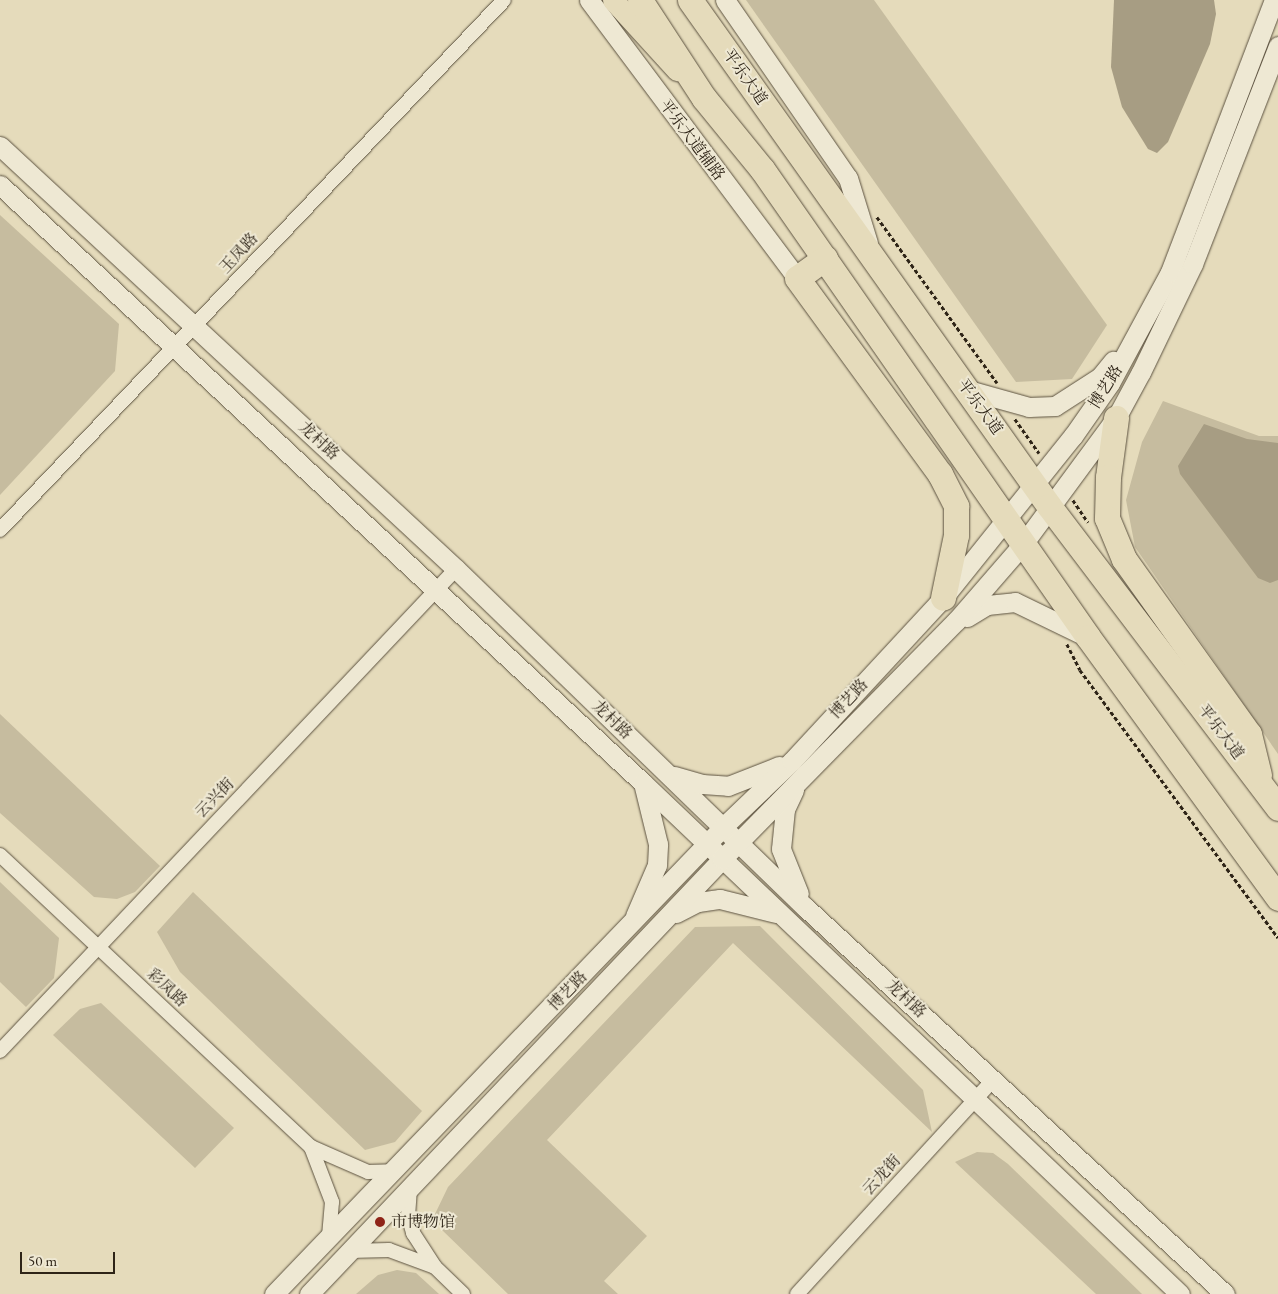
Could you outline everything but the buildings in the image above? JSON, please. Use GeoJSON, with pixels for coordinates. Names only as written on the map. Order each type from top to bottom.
{"type":"FeatureCollection","features":[{"type":"Feature","properties":{"kind":"highway"},"geometry":{"type":"LineString","coordinates":[[640,0],[704,98],[825,258],[1088,637],[1278,898]]}},
{"type":"Feature","properties":{"kind":"highway","name":"平乐大道"},"geometry":{"type":"LineString","coordinates":[[690,0],[874,261],[968,390],[1042,476],[1278,808]]}},
{"type":"Feature","properties":{"kind":"highway"},"geometry":{"type":"LineString","coordinates":[[825,258],[797,278],[948,487],[956,506],[956,535],[943,598]]}},
{"type":"Feature","properties":{"kind":"highway"},"geometry":{"type":"LineString","coordinates":[[1116,418],[1108,477],[1107,518],[1124,560],[1248,734],[1262,787]]}},
{"type":"Feature","properties":{"kind":"main road","name":"平乐大道辅路"},"geometry":{"type":"LineString","coordinates":[[588,0],[797,278]]}},
{"type":"Feature","properties":{"kind":"main road"},"geometry":{"type":"LineString","coordinates":[[613,0],[704,98]]}},
{"type":"Feature","properties":{"kind":"main road"},"geometry":{"type":"LineString","coordinates":[[694,0],[711,29]]}},
{"type":"Feature","properties":{"kind":"main road"},"geometry":{"type":"LineString","coordinates":[[725,0],[848,178],[874,261]]}},
{"type":"Feature","properties":{"kind":"main road","name":"博艺路"},"geometry":{"type":"LineString","coordinates":[[274,1294],[632,925],[724,826],[792,761],[943,598],[1042,476],[1110,383],[1170,272],[1274,0]]}},
{"type":"Feature","properties":{"kind":"main road","name":"博艺路"},"geometry":{"type":"LineString","coordinates":[[309,1294],[722,858],[950,627],[1023,544],[1116,418],[1193,264],[1278,46]]}},
{"type":"Feature","properties":{"kind":"main road","name":"龙村路"},"geometry":{"type":"LineString","coordinates":[[0,146],[196,325],[456,569],[805,906],[1225,1294]]}},
{"type":"Feature","properties":{"kind":"main road","name":"龙村路"},"geometry":{"type":"LineString","coordinates":[[0,185],[173,348],[437,589],[1180,1294]]}},
{"type":"Feature","properties":{"kind":"main road"},"geometry":{"type":"LineString","coordinates":[[968,390],[1029,407],[1055,406],[1080,393],[1100,377],[1145,318]]}},
{"type":"Feature","properties":{"kind":"main road"},"geometry":{"type":"LineString","coordinates":[[950,627],[987,604],[1015,602],[1088,637]]}},
{"type":"Feature","properties":{"kind":"main road"},"geometry":{"type":"LineString","coordinates":[[669,774],[702,784],[728,786],[792,761]]}},
{"type":"Feature","properties":{"kind":"main road"},"geometry":{"type":"LineString","coordinates":[[798,780],[785,809],[781,849],[805,906]]}},
{"type":"Feature","properties":{"kind":"main road"},"geometry":{"type":"LineString","coordinates":[[632,925],[656,865],[658,844],[643,783]]}},
{"type":"Feature","properties":{"kind":"main road"},"geometry":{"type":"LineString","coordinates":[[666,918],[698,902],[720,899],[780,914]]}},
{"type":"Feature","properties":{"kind":"street","name":"玉凤路"},"geometry":{"type":"LineString","coordinates":[[0,530],[504,0]]}},
{"type":"Feature","properties":{"kind":"street","name":"云兴街"},"geometry":{"type":"LineString","coordinates":[[0,1051],[456,569]]}},
{"type":"Feature","properties":{"kind":"street","name":"彩凤路"},"geometry":{"type":"LineString","coordinates":[[0,855],[311,1147],[368,1172],[392,1171]]}},
{"type":"Feature","properties":{"kind":"street","name":"云龙街"},"geometry":{"type":"LineString","coordinates":[[797,1294],[993,1080]]}},
{"type":"Feature","properties":{"kind":"street","name":"彩凤路"},"geometry":{"type":"LineString","coordinates":[[311,1147],[332,1202],[329,1237]]}},
{"type":"Feature","properties":{"kind":"street"},"geometry":{"type":"LineString","coordinates":[[410,1188],[408,1215],[414,1233],[435,1267],[463,1294]]}},
{"type":"Feature","properties":{"kind":"street"},"geometry":{"type":"LineString","coordinates":[[349,1251],[389,1250],[435,1267]]}},
{"type":"Feature","properties":{"kind":"path"},"geometry":{"type":"LineString","coordinates":[[871,209],[992,373],[1042,476]]}},
{"type":"Feature","properties":{"kind":"path"},"geometry":{"type":"LineString","coordinates":[[1056,497],[1092,528]]}},
{"type":"Feature","properties":{"kind":"path"},"geometry":{"type":"LineString","coordinates":[[1055,620],[1080,670],[1278,938]]}},
{"type":"Feature","properties":{"kind":"shaded area"},"geometry":{"type":"Polygon","coordinates":[[[746,0],[874,0],[1107,325],[1072,379],[1016,382],[746,0]]]}},
{"type":"Feature","properties":{"kind":"shaded area"},"geometry":{"type":"Polygon","coordinates":[[[1114,0],[1214,0],[1216,14],[1210,44],[1168,142],[1157,153],[1148,149],[1122,107],[1111,67],[1114,0]]]}},
{"type":"Feature","properties":{"kind":"shaded area"},"geometry":{"type":"Polygon","coordinates":[[[0,215],[119,324],[115,371],[0,495],[0,215]]]}},
{"type":"Feature","properties":{"kind":"shaded area"},"geometry":{"type":"Polygon","coordinates":[[[1163,401],[1259,436],[1278,436],[1278,754],[1135,547],[1126,500],[1142,442],[1163,401]]]}},
{"type":"Feature","properties":{"kind":"shaded area"},"geometry":{"type":"Polygon","coordinates":[[[1204,424],[1247,439],[1278,443],[1278,580],[1270,583],[1258,578],[1180,474],[1178,466],[1204,424]]]}},
{"type":"Feature","properties":{"kind":"shaded area"},"geometry":{"type":"Polygon","coordinates":[[[0,714],[160,866],[135,892],[117,899],[94,897],[0,813],[0,714]]]}},
{"type":"Feature","properties":{"kind":"shaded area"},"geometry":{"type":"Polygon","coordinates":[[[0,882],[59,938],[54,978],[26,1007],[0,982],[0,882]]]}},
{"type":"Feature","properties":{"kind":"shaded area"},"geometry":{"type":"Polygon","coordinates":[[[193,892],[422,1111],[395,1142],[365,1150],[180,972],[157,932],[193,892]]]}},
{"type":"Feature","properties":{"kind":"shaded area"},"geometry":{"type":"Polygon","coordinates":[[[760,926],[923,1090],[932,1132],[733,943],[547,1140],[647,1236],[604,1281],[618,1294],[508,1294],[441,1229],[435,1214],[448,1187],[695,927],[760,926]]]}},
{"type":"Feature","properties":{"kind":"shaded area"},"geometry":{"type":"Polygon","coordinates":[[[101,1003],[234,1128],[195,1168],[53,1035],[80,1009],[101,1003]]]}},
{"type":"Feature","properties":{"kind":"shaded area"},"geometry":{"type":"Polygon","coordinates":[[[977,1152],[993,1153],[1008,1164],[1142,1294],[1096,1294],[955,1162],[977,1152]]]}},
{"type":"Feature","properties":{"kind":"shaded area"},"geometry":{"type":"Polygon","coordinates":[[[397,1270],[416,1273],[439,1294],[356,1294],[378,1275],[397,1270]]]}},
{"type":"Feature","properties":{"kind":"place","name":"市博物馆"},"geometry":{"type":"Point","coordinates":[380,1222]}}]}
